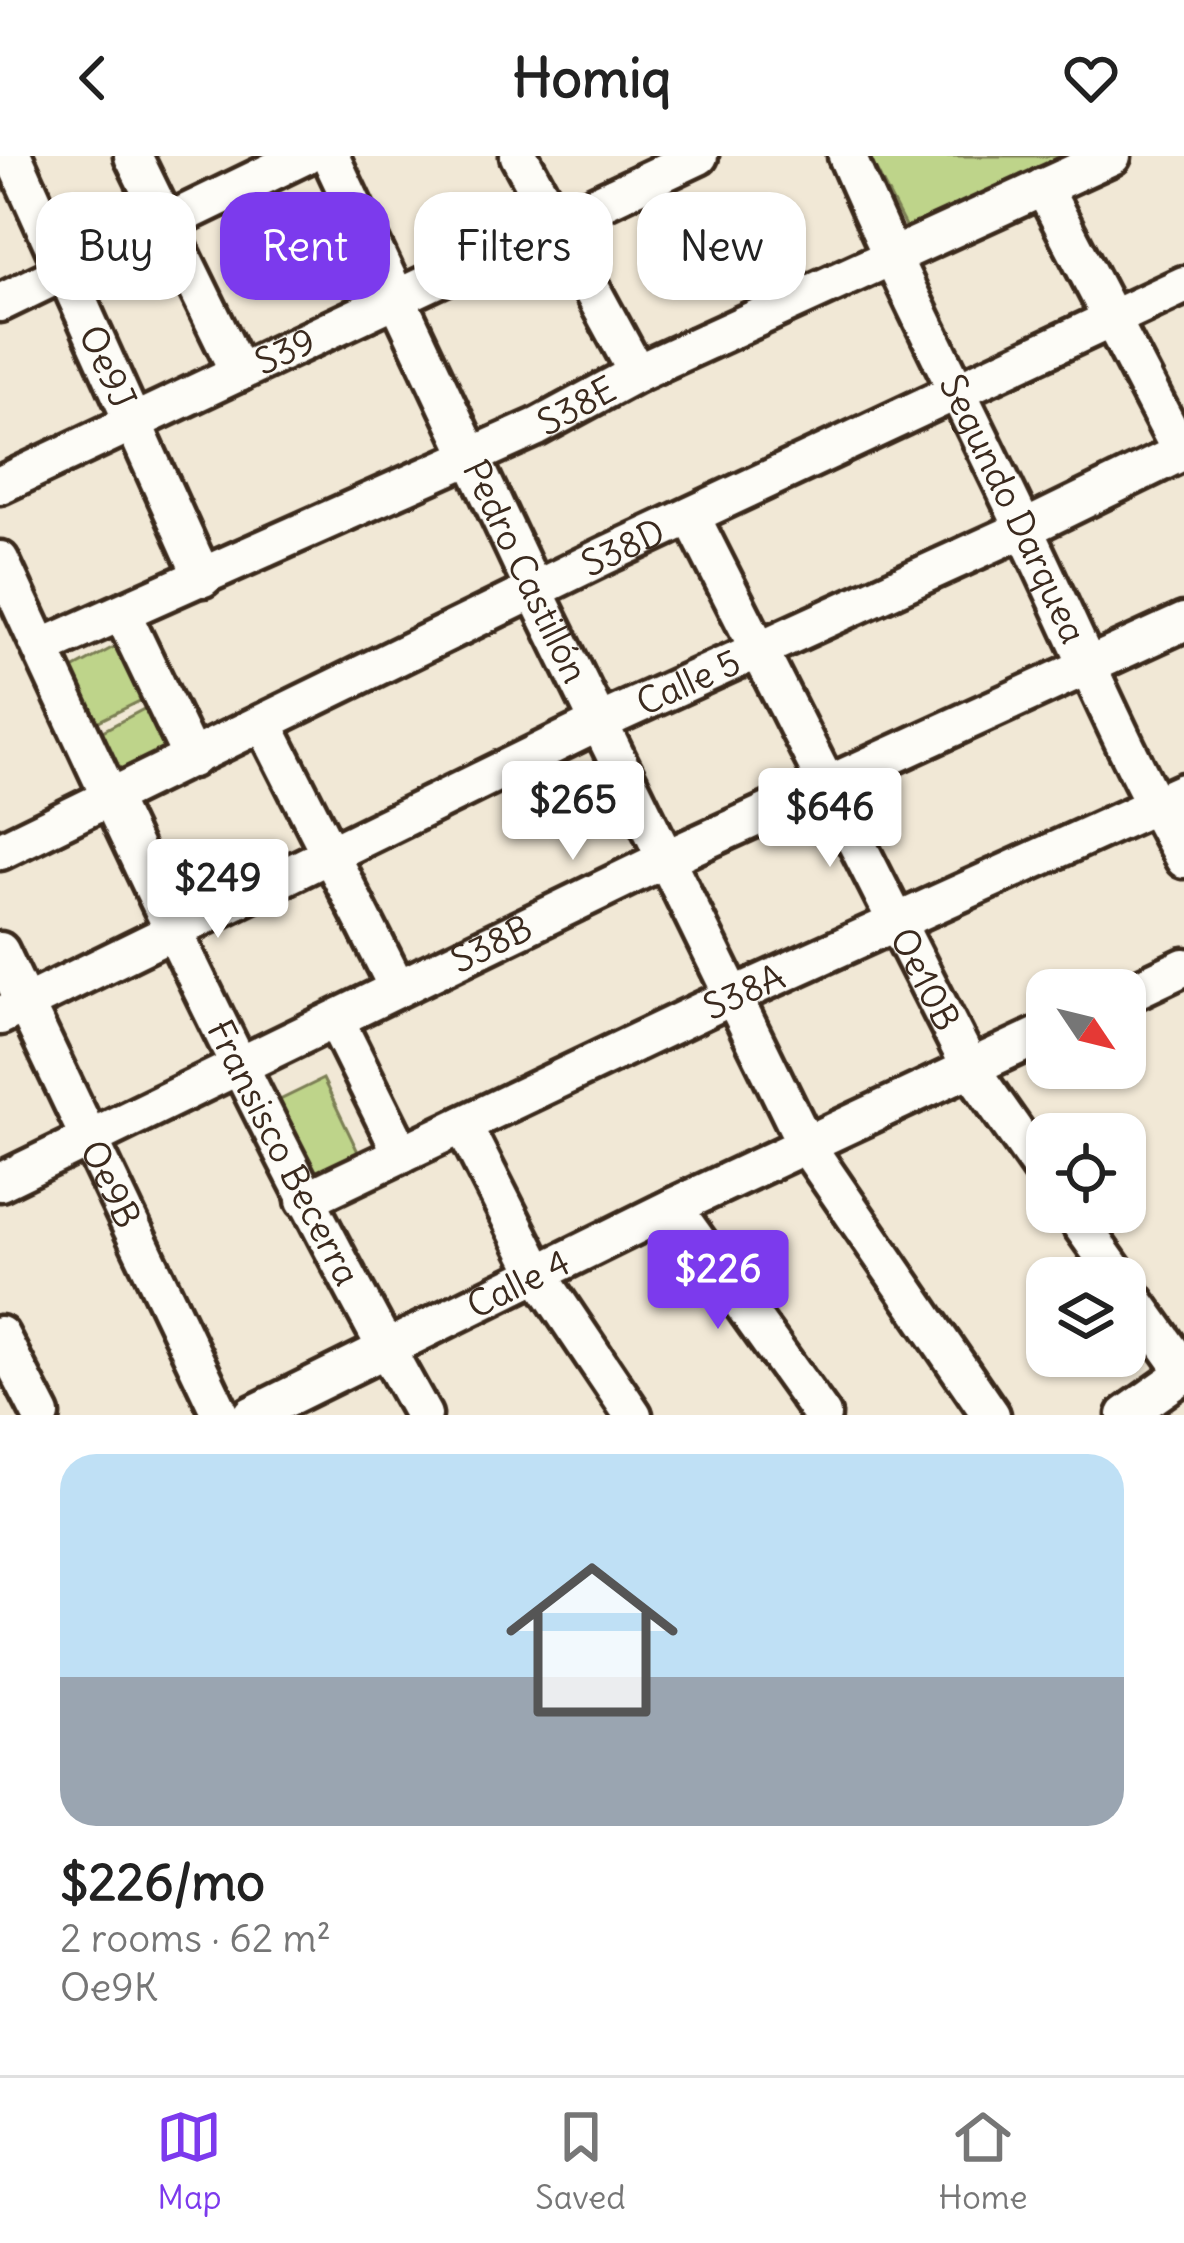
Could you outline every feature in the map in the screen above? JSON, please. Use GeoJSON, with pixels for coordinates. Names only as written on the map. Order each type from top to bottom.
{"type":"FeatureCollection","features":[{"type":"Feature","properties":{"kind":"street","name":"Oe9J"},"geometry":{"type":"LineString","coordinates":[[14,156],[36,204]]}},
{"type":"Feature","properties":{"kind":"street"},"geometry":{"type":"LineString","coordinates":[[133,156],[150,192]]}},
{"type":"Feature","properties":{"kind":"street"},"geometry":{"type":"LineString","coordinates":[[196,211],[304,156]]}},
{"type":"Feature","properties":{"kind":"street","name":"Pedro Castillón"},"geometry":{"type":"LineString","coordinates":[[329,156],[664,859],[806,1145],[992,1415]]}},
{"type":"Feature","properties":{"kind":"street"},"geometry":{"type":"LineString","coordinates":[[519,156],[538,192]]}},
{"type":"Feature","properties":{"kind":"street","name":"S39"},"geometry":{"type":"LineString","coordinates":[[613,196],[699,156]]}},
{"type":"Feature","properties":{"kind":"street","name":"Segundo Darquea"},"geometry":{"type":"LineString","coordinates":[[847,156],[889,255],[1087,668],[1169,799],[1184,859]]}},
{"type":"Feature","properties":{"kind":"street","name":"S38E"},"geometry":{"type":"LineString","coordinates":[[41,648],[538,427],[637,374],[889,255],[1112,156]]}},
{"type":"Feature","properties":{"kind":"street"},"geometry":{"type":"LineString","coordinates":[[1043,187],[1183,451]]}},
{"type":"Feature","properties":{"kind":"street","name":"S38D"},"geometry":{"type":"LineString","coordinates":[[0,851],[692,516],[1184,285]]}},
{"type":"Feature","properties":{"kind":"street"},"geometry":{"type":"LineString","coordinates":[[0,304],[36,286]]}},
{"type":"Feature","properties":{"kind":"street"},"geometry":{"type":"LineString","coordinates":[[196,286],[239,373]]}},
{"type":"Feature","properties":{"kind":"street","name":"S39"},"geometry":{"type":"LineString","coordinates":[[0,484],[414,288]]}},
{"type":"Feature","properties":{"kind":"street","name":"Oe9J"},"geometry":{"type":"LineString","coordinates":[[80,300],[203,578]]}},
{"type":"Feature","properties":{"kind":"street"},"geometry":{"type":"LineString","coordinates":[[596,300],[637,374]]}},
{"type":"Feature","properties":{"kind":"street","name":"Calle 5"},"geometry":{"type":"LineString","coordinates":[[13,1009],[600,722],[1024,529],[1183,451]]}},
{"type":"Feature","properties":{"kind":"street","name":"Oe10B"},"geometry":{"type":"LineString","coordinates":[[692,516],[971,1069],[1026,1147]]}},
{"type":"Feature","properties":{"kind":"street","name":"Fransisco Becerra"},"geometry":{"type":"LineString","coordinates":[[0,560],[237,1065],[423,1415]]}},
{"type":"Feature","properties":{"kind":"street"},"geometry":{"type":"LineString","coordinates":[[122,613],[192,759]]}},
{"type":"Feature","properties":{"kind":"street","name":"S38B"},"geometry":{"type":"LineString","coordinates":[[0,1182],[664,859],[1184,622]]}},
{"type":"Feature","properties":{"kind":"street"},"geometry":{"type":"LineString","coordinates":[[264,724],[397,987]]}},
{"type":"Feature","properties":{"kind":"street","name":"S38A"},"geometry":{"type":"LineString","coordinates":[[305,1200],[731,997],[1169,799]]}},
{"type":"Feature","properties":{"kind":"street","name":"Oe9B"},"geometry":{"type":"LineString","coordinates":[[0,951],[13,1009],[90,1137],[221,1415]]}},
{"type":"Feature","properties":{"kind":"street"},"geometry":{"type":"LineString","coordinates":[[1146,985],[1184,967]]}},
{"type":"Feature","properties":{"kind":"street"},"geometry":{"type":"LineString","coordinates":[[336,1021],[402,1154]]}},
{"type":"Feature","properties":{"kind":"street","name":"Calle 4"},"geometry":{"type":"LineString","coordinates":[[252,1415],[673,1207],[1026,1043]]}},
{"type":"Feature","properties":{"kind":"street"},"geometry":{"type":"LineString","coordinates":[[464,1125],[539,1275],[633,1415]]}},
{"type":"Feature","properties":{"kind":"street"},"geometry":{"type":"LineString","coordinates":[[673,1207],[822,1415]]}},
{"type":"Feature","properties":{"kind":"street"},"geometry":{"type":"LineString","coordinates":[[1126,1415],[1184,1372],[1146,1317]]}},
{"type":"Feature","properties":{"kind":"street"},"geometry":{"type":"LineString","coordinates":[[0,1335],[41,1415]]}},
{"type":"Feature","properties":{"kind":"green space"},"geometry":{"type":"Polygon","coordinates":[[[869,156],[1065,156],[907,230],[869,156]]]}},
{"type":"Feature","properties":{"kind":"green space"},"geometry":{"type":"Polygon","coordinates":[[[127,640],[154,694],[66,737],[43,685],[127,640]]]}},
{"type":"Feature","properties":{"kind":"green space"},"geometry":{"type":"Polygon","coordinates":[[[155,703],[182,757],[94,800],[71,748],[155,703]]]}},
{"type":"Feature","properties":{"kind":"green space"},"geometry":{"type":"Polygon","coordinates":[[[323,1079],[361,1158],[314,1181],[276,1102],[323,1079]]]}}]}
